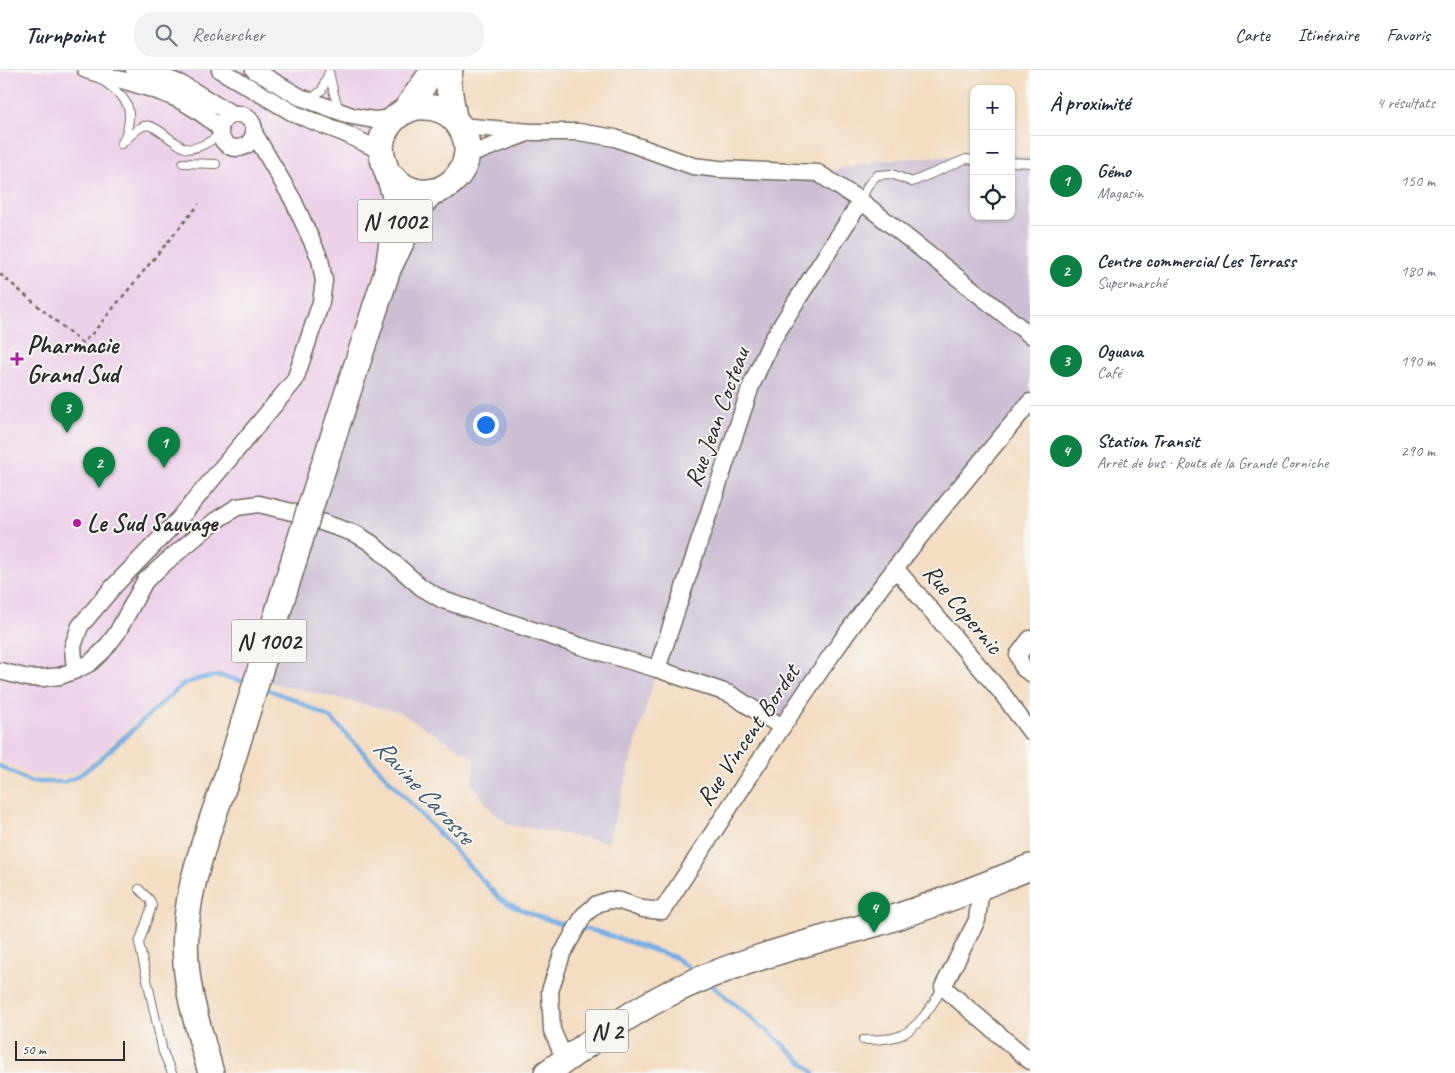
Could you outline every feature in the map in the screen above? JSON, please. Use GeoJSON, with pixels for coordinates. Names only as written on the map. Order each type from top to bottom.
{"type":"FeatureCollection","features":[{"type":"Feature","properties":{"kind":"main road"},"geometry":{"type":"LineString","coordinates":[[434,70],[384,133],[381,151],[383,163],[397,183],[419,192],[431,192],[442,189],[451,183],[461,171],[466,156],[464,136],[457,122],[448,82],[450,70]]}},
{"type":"Feature","properties":{"kind":"main road"},"geometry":{"type":"LineString","coordinates":[[400,115],[415,108],[435,108],[445,112],[457,122]]}},
{"type":"Feature","properties":{"kind":"main road","name":"N 1002"},"geometry":{"type":"LineString","coordinates":[[388,269],[396,203],[389,174]]}},
{"type":"Feature","properties":{"kind":"main road","name":"N 1002"},"geometry":{"type":"LineString","coordinates":[[211,1073],[192,1005],[187,973],[185,946],[192,886],[310,508],[388,269],[416,210],[431,192]]}},
{"type":"Feature","properties":{"kind":"main road","name":"N 2"},"geometry":{"type":"LineString","coordinates":[[556,1067],[630,1015],[671,993],[735,965],[882,921],[981,887],[1030,867]]}},
{"type":"Feature","properties":{"kind":"main road","name":"N 1002"},"geometry":{"type":"LineString","coordinates":[[192,1005],[210,1048],[224,1073]]}},
{"type":"Feature","properties":{"kind":"street"},"geometry":{"type":"LineString","coordinates":[[86,70],[176,98],[207,117],[220,131],[226,144],[235,148],[250,142],[254,133]]}},
{"type":"Feature","properties":{"kind":"street"},"geometry":{"type":"LineString","coordinates":[[220,70],[295,114],[346,134],[381,151]]}},
{"type":"Feature","properties":{"kind":"street"},"geometry":{"type":"LineString","coordinates":[[254,70],[300,98],[352,116],[374,120],[400,115]]}},
{"type":"Feature","properties":{"kind":"street"},"geometry":{"type":"LineString","coordinates":[[76,670],[73,646],[80,626],[295,380],[320,302],[324,281],[320,260],[293,200],[254,133],[252,122],[249,118],[222,109],[207,98],[178,82],[138,71]]}},
{"type":"Feature","properties":{"kind":"street"},"geometry":{"type":"LineString","coordinates":[[220,131],[225,118],[234,114]]}},
{"type":"Feature","properties":{"kind":"street"},"geometry":{"type":"LineString","coordinates":[[457,122],[530,132],[579,132],[616,138],[693,166],[719,169],[818,173],[862,201],[1030,335]]}},
{"type":"Feature","properties":{"kind":"street"},"geometry":{"type":"LineString","coordinates":[[466,156],[530,132]]}},
{"type":"Feature","properties":{"kind":"street"},"geometry":{"type":"LineString","coordinates":[[240,147],[272,162]]}},
{"type":"Feature","properties":{"kind":"street","name":"Rue Jean Cocteau"},"geometry":{"type":"LineString","coordinates":[[657,669],[751,386],[770,344],[862,201]]}},
{"type":"Feature","properties":{"kind":"street","name":"Rue Vincent Bordet"},"geometry":{"type":"LineString","coordinates":[[556,1067],[550,991],[562,954],[584,916],[597,904],[609,900],[620,901],[643,909],[662,911],[782,727],[840,643],[895,568],[1030,402]]}},
{"type":"Feature","properties":{"kind":"street"},"geometry":{"type":"LineString","coordinates":[[0,671],[28,678],[44,678],[60,676],[90,663],[117,633],[146,581],[166,562],[215,521],[237,507],[258,504],[292,512],[356,534],[371,543],[421,587],[443,600],[730,694],[782,727]]}},
{"type":"Feature","properties":{"kind":"street","name":"Rue Copernic"},"geometry":{"type":"LineString","coordinates":[[895,568],[1001,692],[1030,731]]}},
{"type":"Feature","properties":{"kind":"street"},"geometry":{"type":"LineString","coordinates":[[1030,639],[1018,655],[1023,668],[1030,673]]}},
{"type":"Feature","properties":{"kind":"street"},"geometry":{"type":"LineString","coordinates":[[981,887],[977,920],[944,987],[1030,1061]]}},
{"type":"Feature","properties":{"kind":"lane"},"geometry":{"type":"LineString","coordinates":[[86,70],[118,92],[126,102],[130,118],[121,144],[146,124],[155,126],[184,148],[195,148],[220,131]]}},
{"type":"Feature","properties":{"kind":"lane"},"geometry":{"type":"LineString","coordinates":[[309,101],[322,90],[327,71]]}},
{"type":"Feature","properties":{"kind":"lane"},"geometry":{"type":"LineString","coordinates":[[327,71],[340,112]]}},
{"type":"Feature","properties":{"kind":"lane"},"geometry":{"type":"LineString","coordinates":[[862,201],[868,185],[877,175],[892,174],[912,182],[966,159],[970,160]]}},
{"type":"Feature","properties":{"kind":"lane"},"geometry":{"type":"LineString","coordinates":[[1015,162],[1030,163]]}},
{"type":"Feature","properties":{"kind":"lane"},"geometry":{"type":"LineString","coordinates":[[183,163],[216,164]]}},
{"type":"Feature","properties":{"kind":"lane"},"geometry":{"type":"LineString","coordinates":[[138,889],[150,900],[152,906],[139,943],[163,1052],[172,1073]]}},
{"type":"Feature","properties":{"kind":"lane"},"geometry":{"type":"LineString","coordinates":[[863,1040],[882,1040],[900,1036],[916,1024],[929,1010],[944,987]]}},
{"type":"Feature","properties":{"kind":"path"},"geometry":{"type":"LineString","coordinates":[[0,274],[82,343],[91,335],[199,204]]}},
{"type":"Feature","properties":{"kind":"shaded area"},"geometry":{"type":"Polygon","coordinates":[[[0,70],[434,70],[387,128],[396,203],[247,680],[219,674],[201,676],[183,682],[150,708],[97,756],[78,770],[65,775],[31,775],[0,760],[0,70]]]}},
{"type":"Feature","properties":{"kind":"shaded area"},"geometry":{"type":"Polygon","coordinates":[[[579,132],[693,166],[818,173],[883,160],[970,155],[970,220],[1015,220],[1015,155],[1030,158],[1030,405],[782,727],[657,669],[608,842],[510,825],[492,811],[472,784],[475,759],[399,712],[257,679],[388,269],[467,146],[579,132]]]}},
{"type":"Feature","properties":{"kind":"waterway","name":"Ravine Carosse"},"geometry":{"type":"LineString","coordinates":[[0,766],[31,782],[65,782],[78,776],[97,762],[183,684],[202,678],[220,676],[247,682]]}},
{"type":"Feature","properties":{"kind":"waterway","name":"Ravine Carosse"},"geometry":{"type":"LineString","coordinates":[[261,687],[293,699],[332,719],[500,899],[536,916],[573,927]]}},
{"type":"Feature","properties":{"kind":"waterway","name":"Ravine Carosse"},"geometry":{"type":"LineString","coordinates":[[581,928],[599,932],[674,957],[696,973]]}},
{"type":"Feature","properties":{"kind":"waterway","name":"Ravine Carosse"},"geometry":{"type":"LineString","coordinates":[[710,984],[778,1040],[814,1073]]}},
{"type":"Feature","properties":{"kind":"place","name":"Pharmacie Grand Sud"},"geometry":{"type":"Point","coordinates":[17,359]}},
{"type":"Feature","properties":{"kind":"place","name":"Oguava"},"geometry":{"type":"Point","coordinates":[67,433]}},
{"type":"Feature","properties":{"kind":"place","name":"Gémo"},"geometry":{"type":"Point","coordinates":[164,468]}},
{"type":"Feature","properties":{"kind":"place","name":"Centre commercial Les Terrass"},"geometry":{"type":"Point","coordinates":[99,488]}},
{"type":"Feature","properties":{"kind":"place","name":"Le Sud Sauvage"},"geometry":{"type":"Point","coordinates":[77,523]}},
{"type":"Feature","properties":{"kind":"place","name":"Station Transit"},"geometry":{"type":"Point","coordinates":[874,933]}}]}
